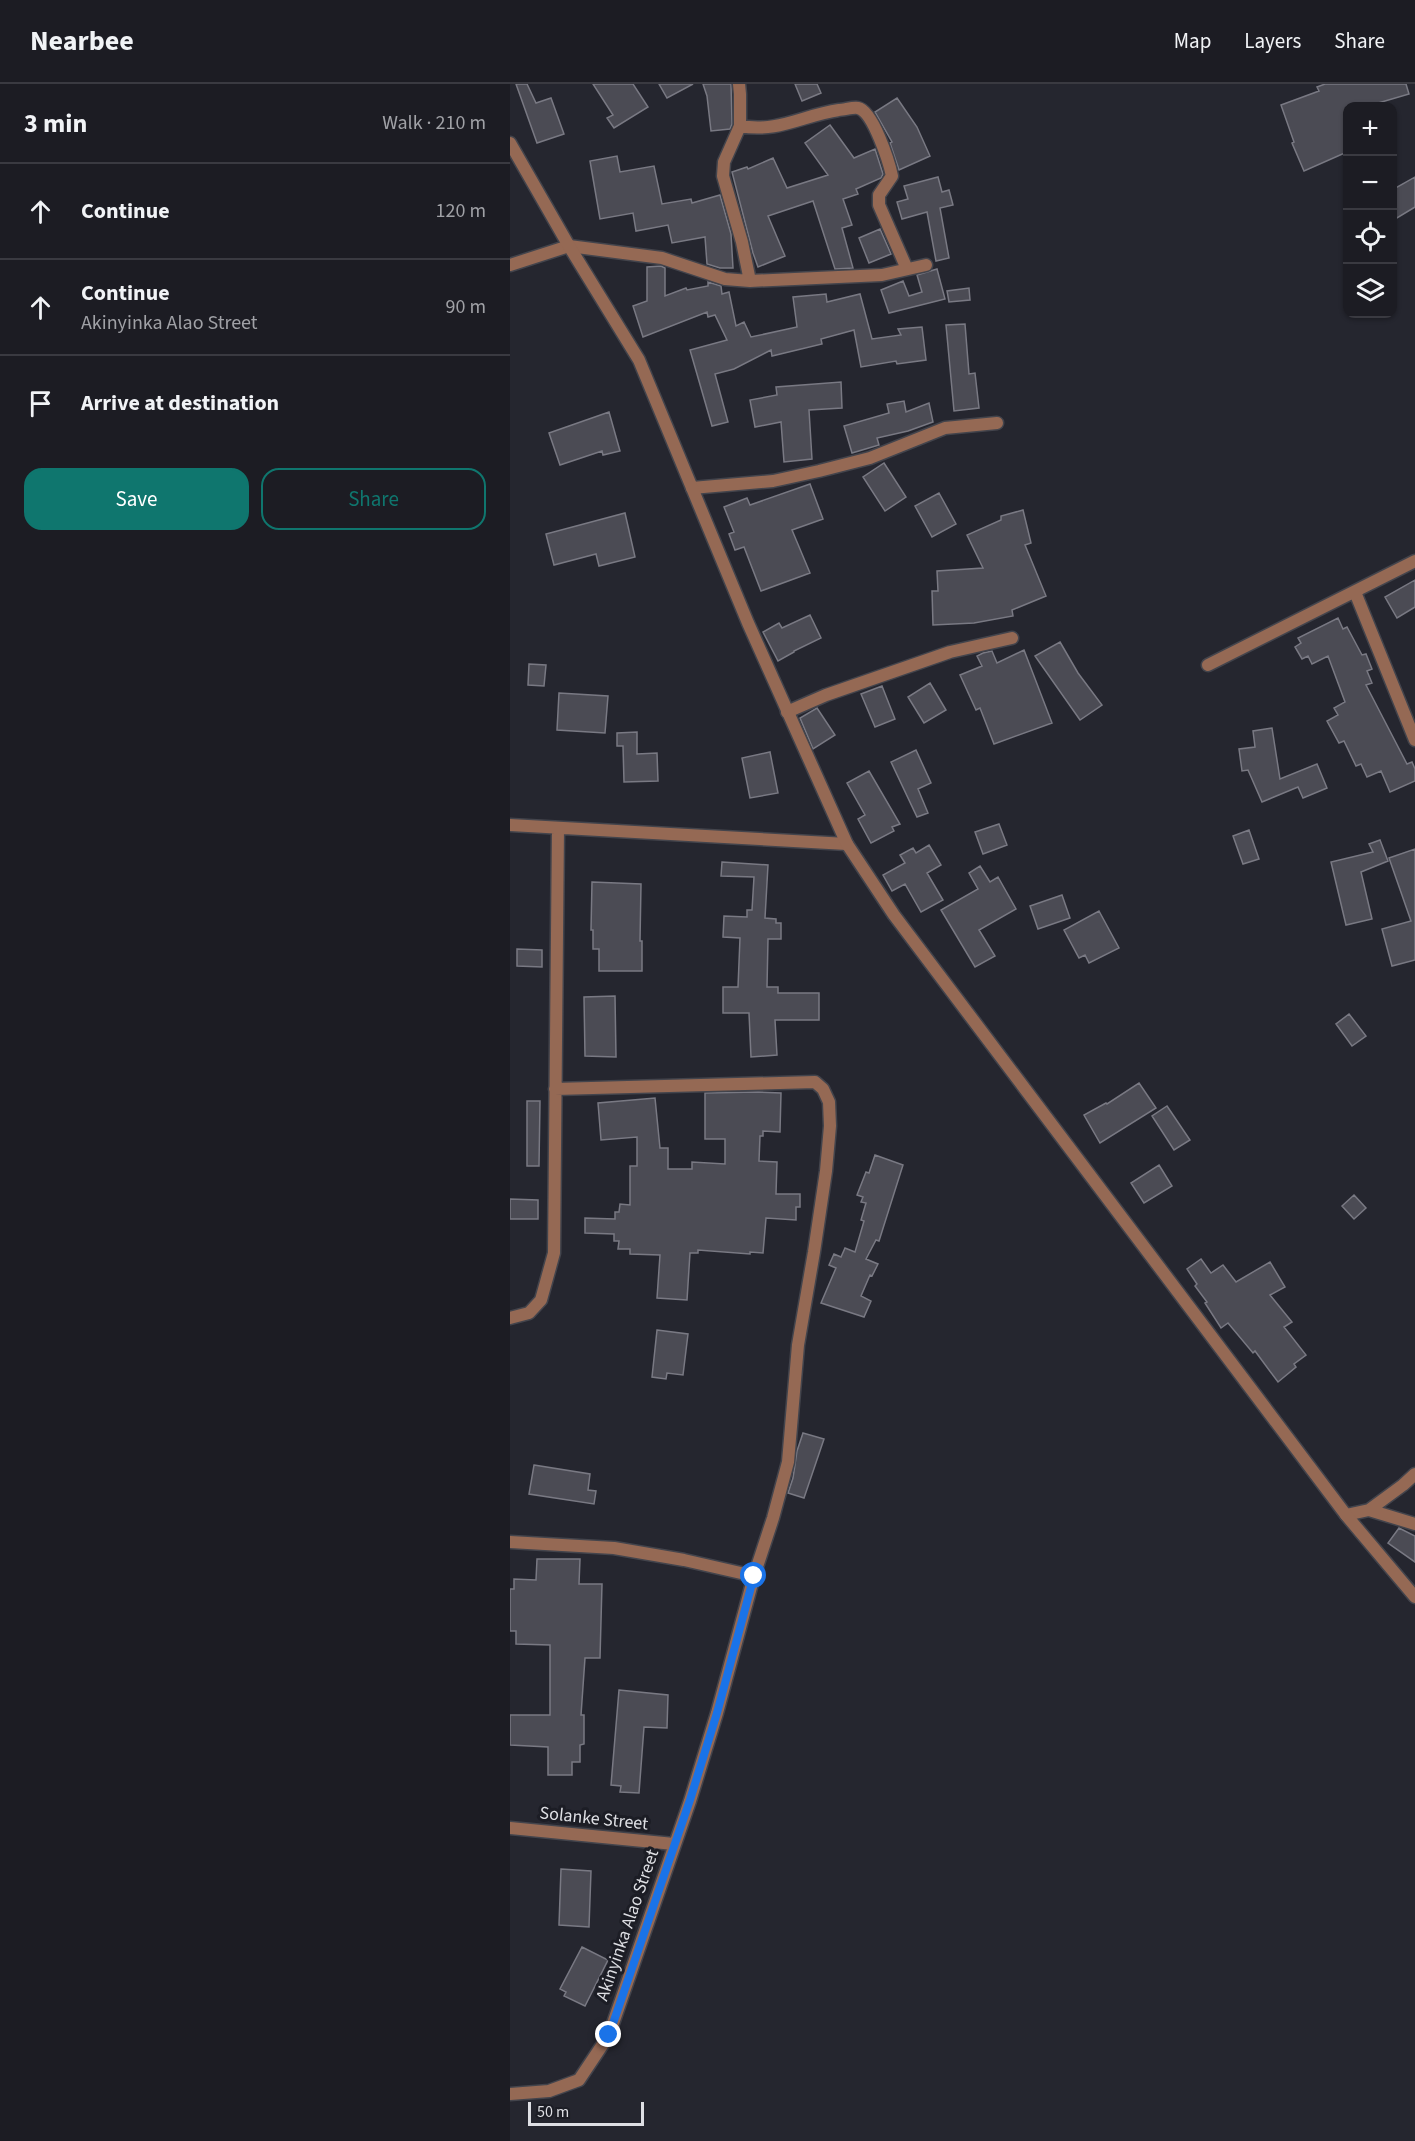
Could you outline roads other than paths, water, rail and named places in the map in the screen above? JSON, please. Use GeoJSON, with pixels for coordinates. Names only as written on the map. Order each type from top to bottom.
{"type":"FeatureCollection","features":[{"type":"Feature","properties":{"kind":"street"},"geometry":{"type":"LineString","coordinates":[[739,84],[740,126],[724,162],[723,176],[742,242],[750,281]]}},
{"type":"Feature","properties":{"kind":"street"},"geometry":{"type":"LineString","coordinates":[[740,126],[758,129],[785,125],[826,112],[858,108],[868,114],[890,164],[892,176],[879,195],[879,205],[907,269]]}},
{"type":"Feature","properties":{"kind":"street"},"geometry":{"type":"LineString","coordinates":[[510,142],[569,246],[639,360],[787,712],[847,844],[894,915],[1346,1515],[1415,1597]]}},
{"type":"Feature","properties":{"kind":"street"},"geometry":{"type":"LineString","coordinates":[[510,265],[569,246],[662,258],[725,279],[750,281],[882,275],[926,265]]}},
{"type":"Feature","properties":{"kind":"street"},"geometry":{"type":"LineString","coordinates":[[692,488],[773,481],[870,458],[945,428],[998,423]]}},
{"type":"Feature","properties":{"kind":"street"},"geometry":{"type":"LineString","coordinates":[[1208,665],[1415,561]]}},
{"type":"Feature","properties":{"kind":"street"},"geometry":{"type":"LineString","coordinates":[[1355,592],[1415,740]]}},
{"type":"Feature","properties":{"kind":"street"},"geometry":{"type":"LineString","coordinates":[[787,712],[826,695],[950,652],[1012,638]]}},
{"type":"Feature","properties":{"kind":"street"},"geometry":{"type":"LineString","coordinates":[[510,825],[847,844]]}},
{"type":"Feature","properties":{"kind":"street"},"geometry":{"type":"LineString","coordinates":[[510,1318],[530,1313],[541,1300],[554,1252],[558,828]]}},
{"type":"Feature","properties":{"kind":"street","name":"Akinyinka Alao Street"},"geometry":{"type":"LineString","coordinates":[[510,2094],[549,2091],[579,2080],[609,2035],[690,1800],[788,1462],[798,1345],[826,1171],[830,1102],[823,1089],[815,1082],[555,1089]]}},
{"type":"Feature","properties":{"kind":"street"},"geometry":{"type":"LineString","coordinates":[[1346,1515],[1369,1510],[1404,1485],[1415,1474]]}},
{"type":"Feature","properties":{"kind":"street"},"geometry":{"type":"LineString","coordinates":[[1369,1510],[1415,1524]]}},
{"type":"Feature","properties":{"kind":"street"},"geometry":{"type":"LineString","coordinates":[[510,1542],[614,1548],[684,1560],[754,1576]]}},
{"type":"Feature","properties":{"kind":"street","name":"Solanke Street"},"geometry":{"type":"LineString","coordinates":[[510,1828],[674,1844]]}}]}
